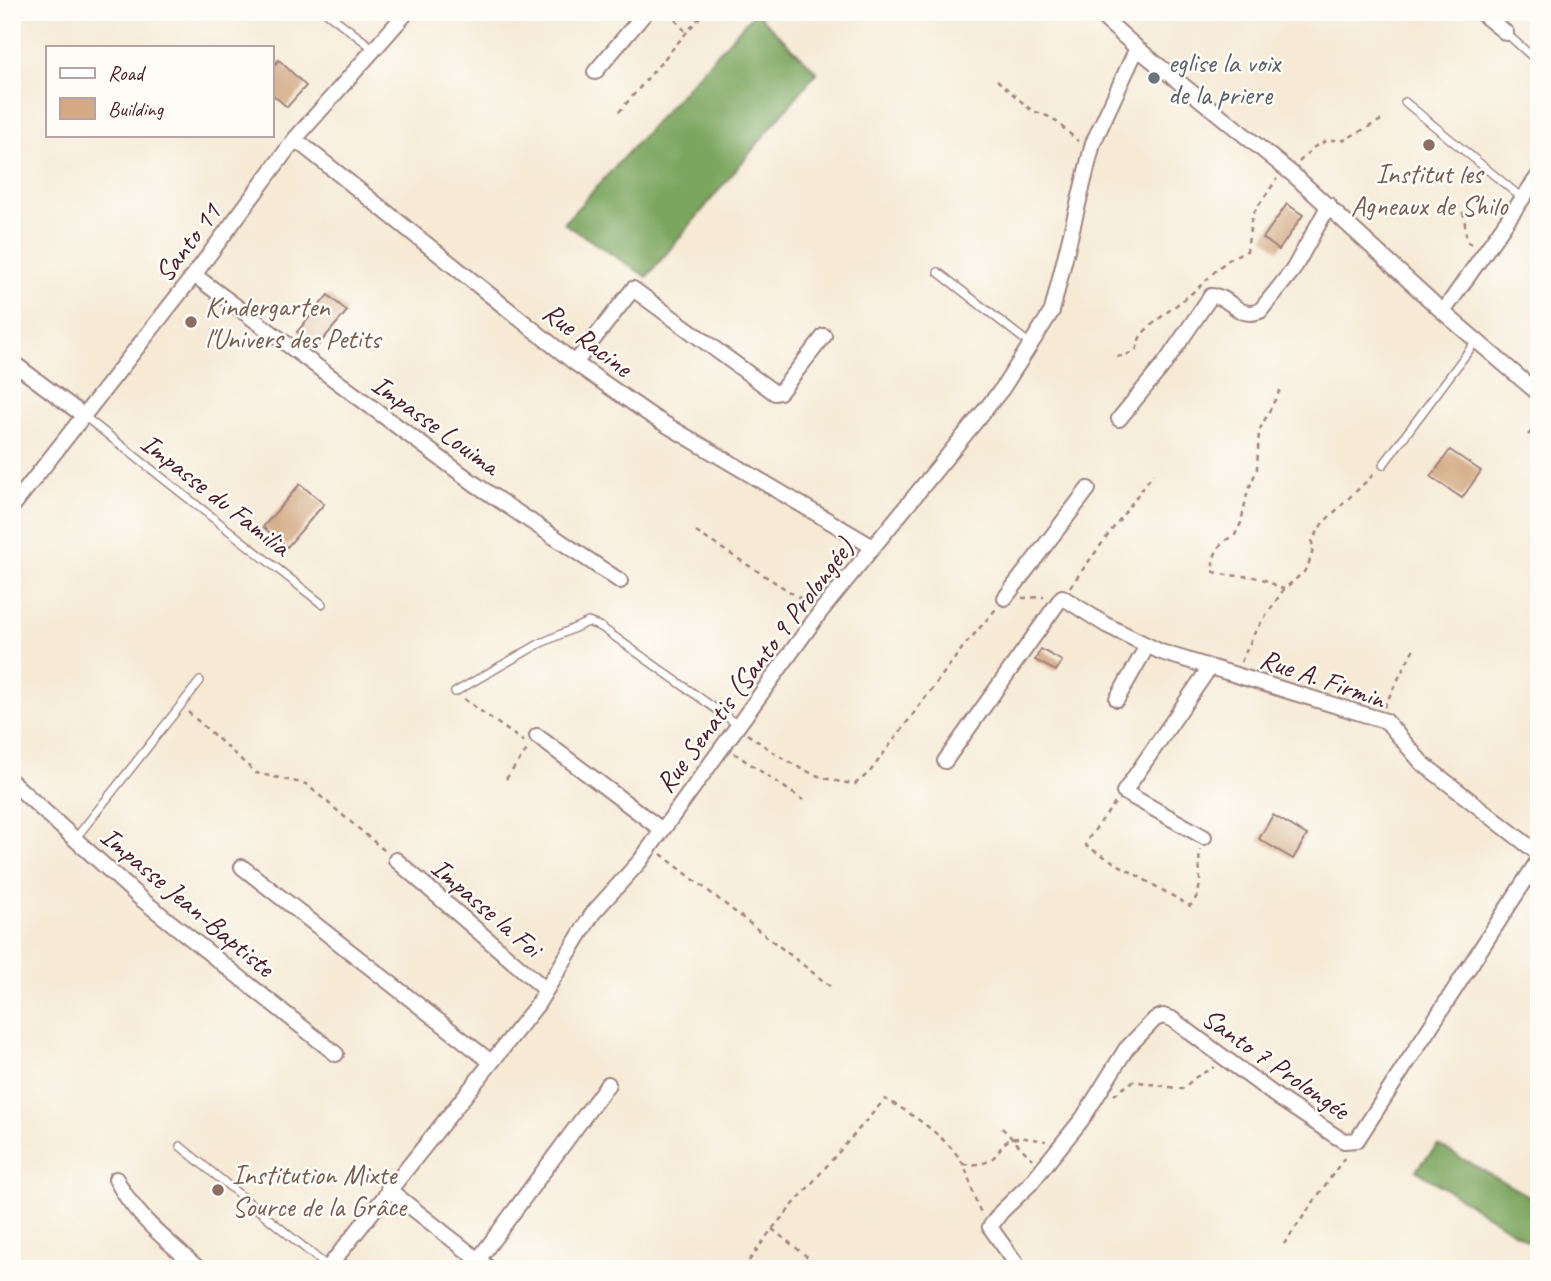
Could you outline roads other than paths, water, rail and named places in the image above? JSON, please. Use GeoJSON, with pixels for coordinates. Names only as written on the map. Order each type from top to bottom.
{"type":"FeatureCollection","features":[{"type":"Feature","properties":{"kind":"street","name":"Santo 11"},"geometry":{"type":"LineString","coordinates":[[12,507],[194,275],[295,139],[407,12]]}},
{"type":"Feature","properties":{"kind":"street"},"geometry":{"type":"LineString","coordinates":[[595,72],[646,12]]}},
{"type":"Feature","properties":{"kind":"street"},"geometry":{"type":"LineString","coordinates":[[1097,12],[1329,205],[1443,312],[1539,394]]}},
{"type":"Feature","properties":{"kind":"street"},"geometry":{"type":"LineString","coordinates":[[1480,12],[1506,33]]}},
{"type":"Feature","properties":{"kind":"street","name":"Rue Senatis (Santo 9 Prolongée)"},"geometry":{"type":"LineString","coordinates":[[327,1268],[537,1005],[593,912],[650,846],[821,611],[1002,389],[1052,311],[1093,143],[1137,48]]}},
{"type":"Feature","properties":{"kind":"street","name":"Rue Racine"},"geometry":{"type":"LineString","coordinates":[[295,139],[575,363],[653,417],[873,547]]}},
{"type":"Feature","properties":{"kind":"street"},"geometry":{"type":"LineString","coordinates":[[1443,312],[1539,175]]}},
{"type":"Feature","properties":{"kind":"street"},"geometry":{"type":"LineString","coordinates":[[1119,419],[1165,363],[1211,296],[1218,296],[1242,313],[1260,311],[1293,270],[1329,205]]}},
{"type":"Feature","properties":{"kind":"street","name":"Impasse Louima"},"geometry":{"type":"LineString","coordinates":[[194,275],[475,484],[620,580]]}},
{"type":"Feature","properties":{"kind":"street"},"geometry":{"type":"LineString","coordinates":[[575,363],[634,289],[775,393],[780,392],[824,336]]}},
{"type":"Feature","properties":{"kind":"street"},"geometry":{"type":"LineString","coordinates":[[12,362],[84,416]]}},
{"type":"Feature","properties":{"kind":"street"},"geometry":{"type":"LineString","coordinates":[[1005,598],[1088,489]]}},
{"type":"Feature","properties":{"kind":"street","name":"Rue A. Firmin"},"geometry":{"type":"LineString","coordinates":[[945,761],[1062,597],[1147,646],[1386,722],[1422,763],[1539,854]]}},
{"type":"Feature","properties":{"kind":"street"},"geometry":{"type":"LineString","coordinates":[[1117,699],[1147,646]]}},
{"type":"Feature","properties":{"kind":"street"},"geometry":{"type":"LineString","coordinates":[[1204,837],[1124,792],[1210,667]]}},
{"type":"Feature","properties":{"kind":"street"},"geometry":{"type":"LineString","coordinates":[[537,736],[662,830]]}},
{"type":"Feature","properties":{"kind":"street","name":"Impasse Jean-Baptiste"},"geometry":{"type":"LineString","coordinates":[[12,782],[140,898],[336,1054]]}},
{"type":"Feature","properties":{"kind":"street","name":"Santo 7 Prolongée"},"geometry":{"type":"LineString","coordinates":[[1020,1269],[990,1227],[1063,1143],[1095,1101],[1126,1049],[1155,1019],[1163,1016],[1172,1019],[1337,1137],[1344,1141],[1357,1140],[1539,859]]}},
{"type":"Feature","properties":{"kind":"street","name":"Impasse la Foi"},"geometry":{"type":"LineString","coordinates":[[396,860],[546,990]]}},
{"type":"Feature","properties":{"kind":"street"},"geometry":{"type":"LineString","coordinates":[[242,867],[491,1062]]}},
{"type":"Feature","properties":{"kind":"street"},"geometry":{"type":"LineString","coordinates":[[388,1189],[484,1264],[608,1084]]}},
{"type":"Feature","properties":{"kind":"street"},"geometry":{"type":"LineString","coordinates":[[116,1179],[127,1201],[144,1220],[199,1269]]}},
{"type":"Feature","properties":{"kind":"lane"},"geometry":{"type":"LineString","coordinates":[[326,12],[374,50]]}},
{"type":"Feature","properties":{"kind":"lane"},"geometry":{"type":"LineString","coordinates":[[1506,33],[1539,63]]}},
{"type":"Feature","properties":{"kind":"lane"},"geometry":{"type":"LineString","coordinates":[[1405,102],[1522,198]]}},
{"type":"Feature","properties":{"kind":"lane"},"geometry":{"type":"LineString","coordinates":[[938,272],[1030,345]]}},
{"type":"Feature","properties":{"kind":"lane"},"geometry":{"type":"LineString","coordinates":[[1383,465],[1476,341]]}},
{"type":"Feature","properties":{"kind":"lane","name":"Impasse du Familia"},"geometry":{"type":"LineString","coordinates":[[84,416],[322,604]]}},
{"type":"Feature","properties":{"kind":"lane"},"geometry":{"type":"LineString","coordinates":[[455,692],[539,644],[588,622],[601,627],[737,726]]}},
{"type":"Feature","properties":{"kind":"lane"},"geometry":{"type":"LineString","coordinates":[[75,839],[200,681]]}},
{"type":"Feature","properties":{"kind":"lane"},"geometry":{"type":"LineString","coordinates":[[180,1146],[327,1268]]}},
{"type":"Feature","properties":{"kind":"place","name":"eglise la voix de la priere"},"geometry":{"type":"Point","coordinates":[1154,78]}},
{"type":"Feature","properties":{"kind":"place","name":"Institut les Agneaux de Shilo"},"geometry":{"type":"Point","coordinates":[1429,145]}},
{"type":"Feature","properties":{"kind":"place","name":"Kindergarten l'Univers des Petits"},"geometry":{"type":"Point","coordinates":[191,322]}},
{"type":"Feature","properties":{"kind":"place","name":"Institution Mixte Source de la Grâce"},"geometry":{"type":"Point","coordinates":[218,1190]}}]}
